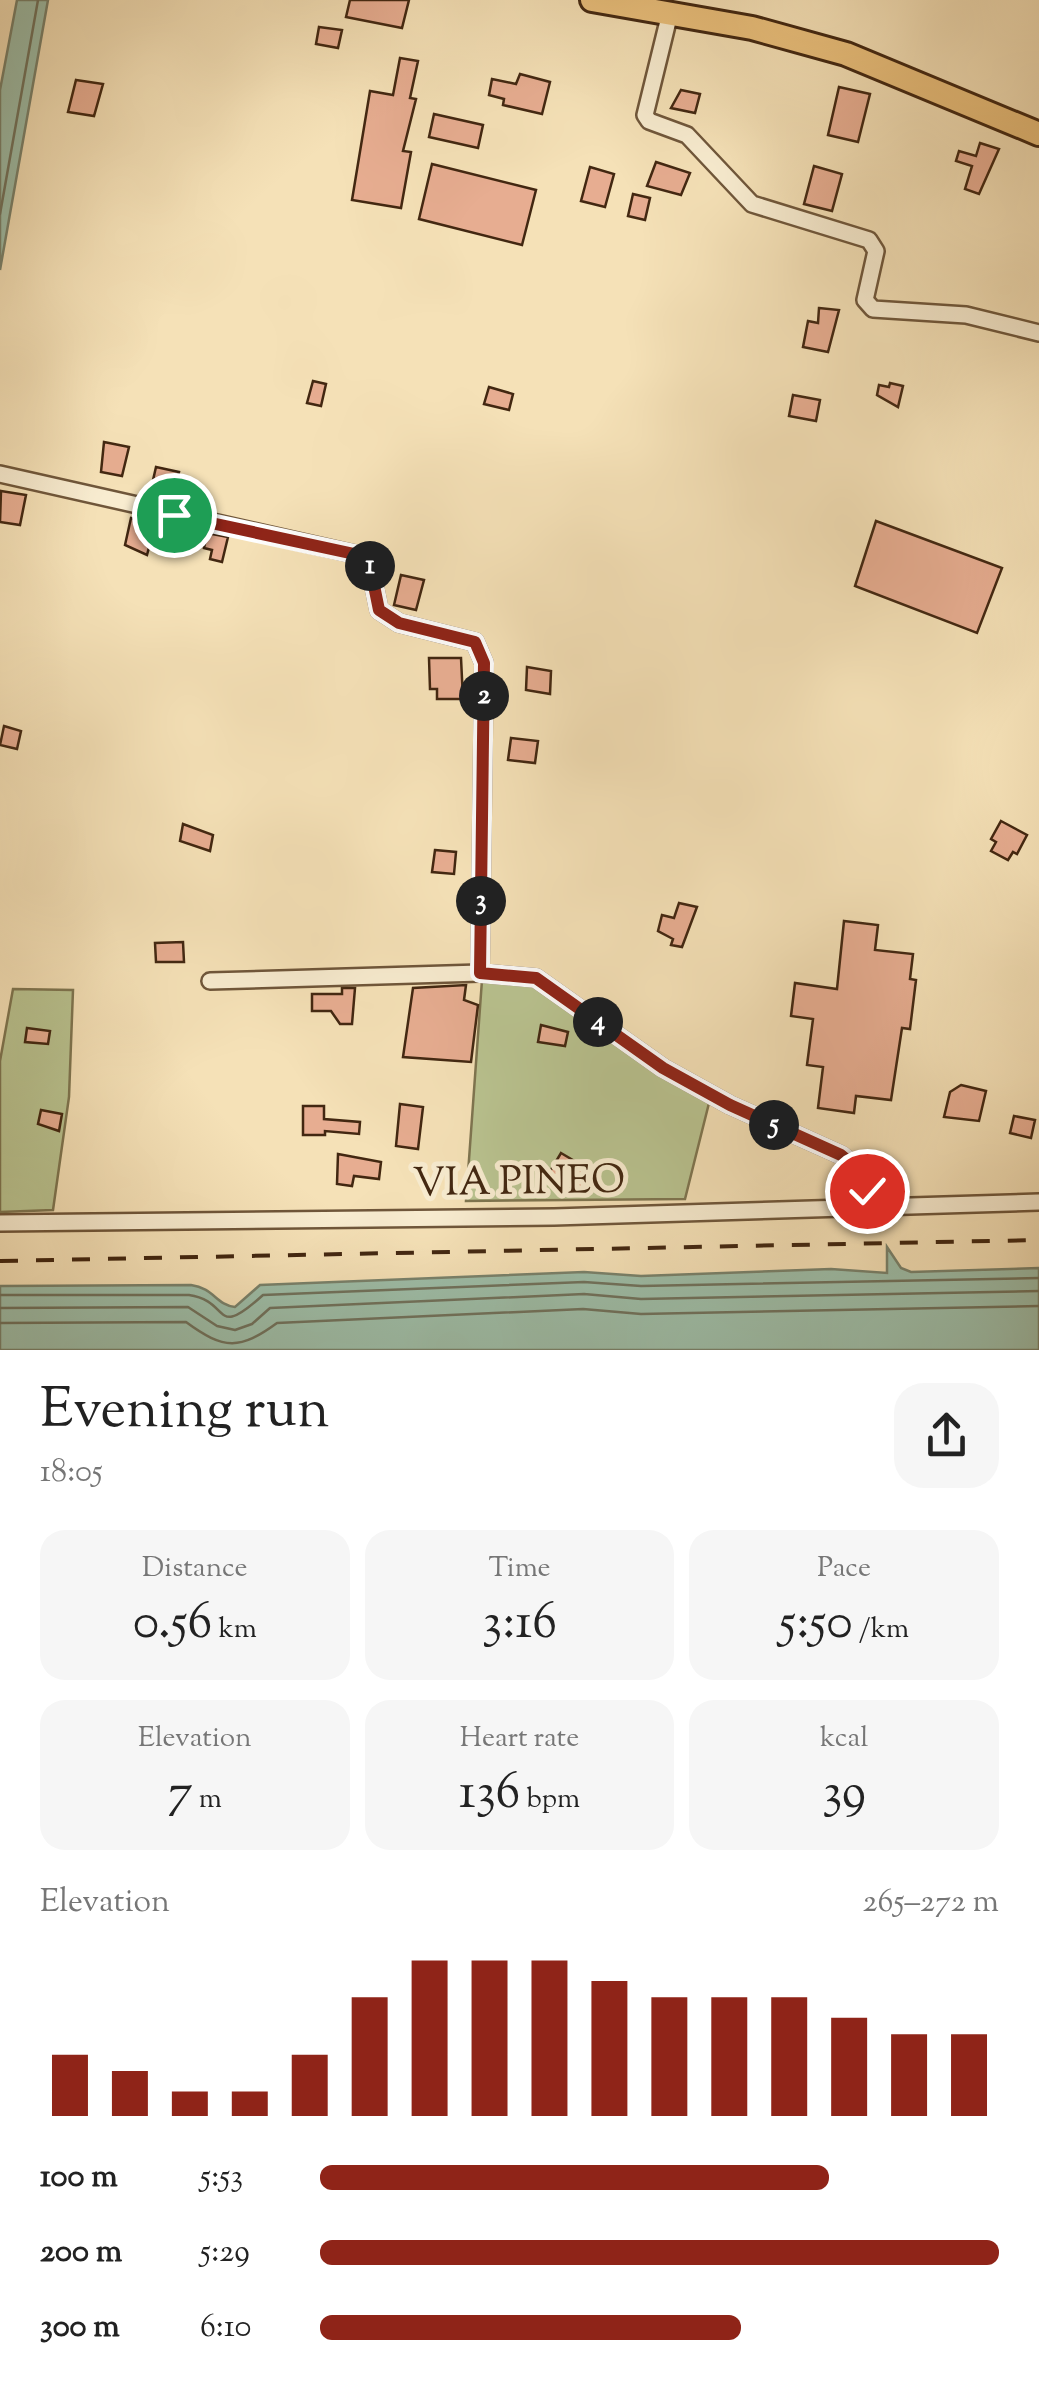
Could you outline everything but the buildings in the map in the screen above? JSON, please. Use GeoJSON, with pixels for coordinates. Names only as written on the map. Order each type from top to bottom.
{"type":"FeatureCollection","features":[{"type":"Feature","properties":{"kind":"main road"},"geometry":{"type":"LineString","coordinates":[[592,0],[752,28],[846,54],[1039,134]]}},
{"type":"Feature","properties":{"kind":"street"},"geometry":{"type":"LineString","coordinates":[[670,13],[645,115],[648,121],[687,135],[752,204],[869,240],[876,250],[867,304],[877,310],[966,315],[1039,333]]}},
{"type":"Feature","properties":{"kind":"street"},"geometry":{"type":"LineString","coordinates":[[0,474],[359,555],[370,566],[379,610],[399,623],[475,642],[484,663],[480,973]]}},
{"type":"Feature","properties":{"kind":"street"},"geometry":{"type":"LineString","coordinates":[[210,980],[480,973],[536,978],[663,1068],[730,1105],[841,1155],[853,1165],[870,1207]]}},
{"type":"Feature","properties":{"kind":"street","name":"VIA PINEO"},"geometry":{"type":"LineString","coordinates":[[0,1223],[554,1218],[1039,1202]]}},
{"type":"Feature","properties":{"kind":"shaded area"},"geometry":{"type":"Polygon","coordinates":[[[482,980],[525,981],[544,989],[709,1103],[685,1199],[466,1201],[482,980]]]}},
{"type":"Feature","properties":{"kind":"shaded area"},"geometry":{"type":"Polygon","coordinates":[[[13,989],[73,990],[69,1097],[53,1210],[0,1212],[0,1061],[13,989]]]}},
{"type":"Feature","properties":{"kind":"water"},"geometry":{"type":"Polygon","coordinates":[[[17,0],[48,0],[0,270],[0,90],[17,0]]]}},
{"type":"Feature","properties":{"kind":"water"},"geometry":{"type":"Polygon","coordinates":[[[887,1247],[901,1268],[911,1272],[1039,1268],[1039,1350],[0,1350],[0,1286],[191,1285],[235,1307],[260,1285],[584,1272],[641,1276],[831,1269],[887,1273],[887,1247]]]}},
{"type":"Feature","properties":{"kind":"railway"},"geometry":{"type":"LineString","coordinates":[[0,1261],[1039,1240]]}},
{"type":"Feature","properties":{"kind":"route"},"geometry":{"type":"LineString","coordinates":[[174,515],[359,555],[370,566],[379,610],[399,623],[475,642],[484,663],[480,973],[536,978],[663,1068],[730,1105],[841,1155],[853,1165],[867,1191]]}}]}
